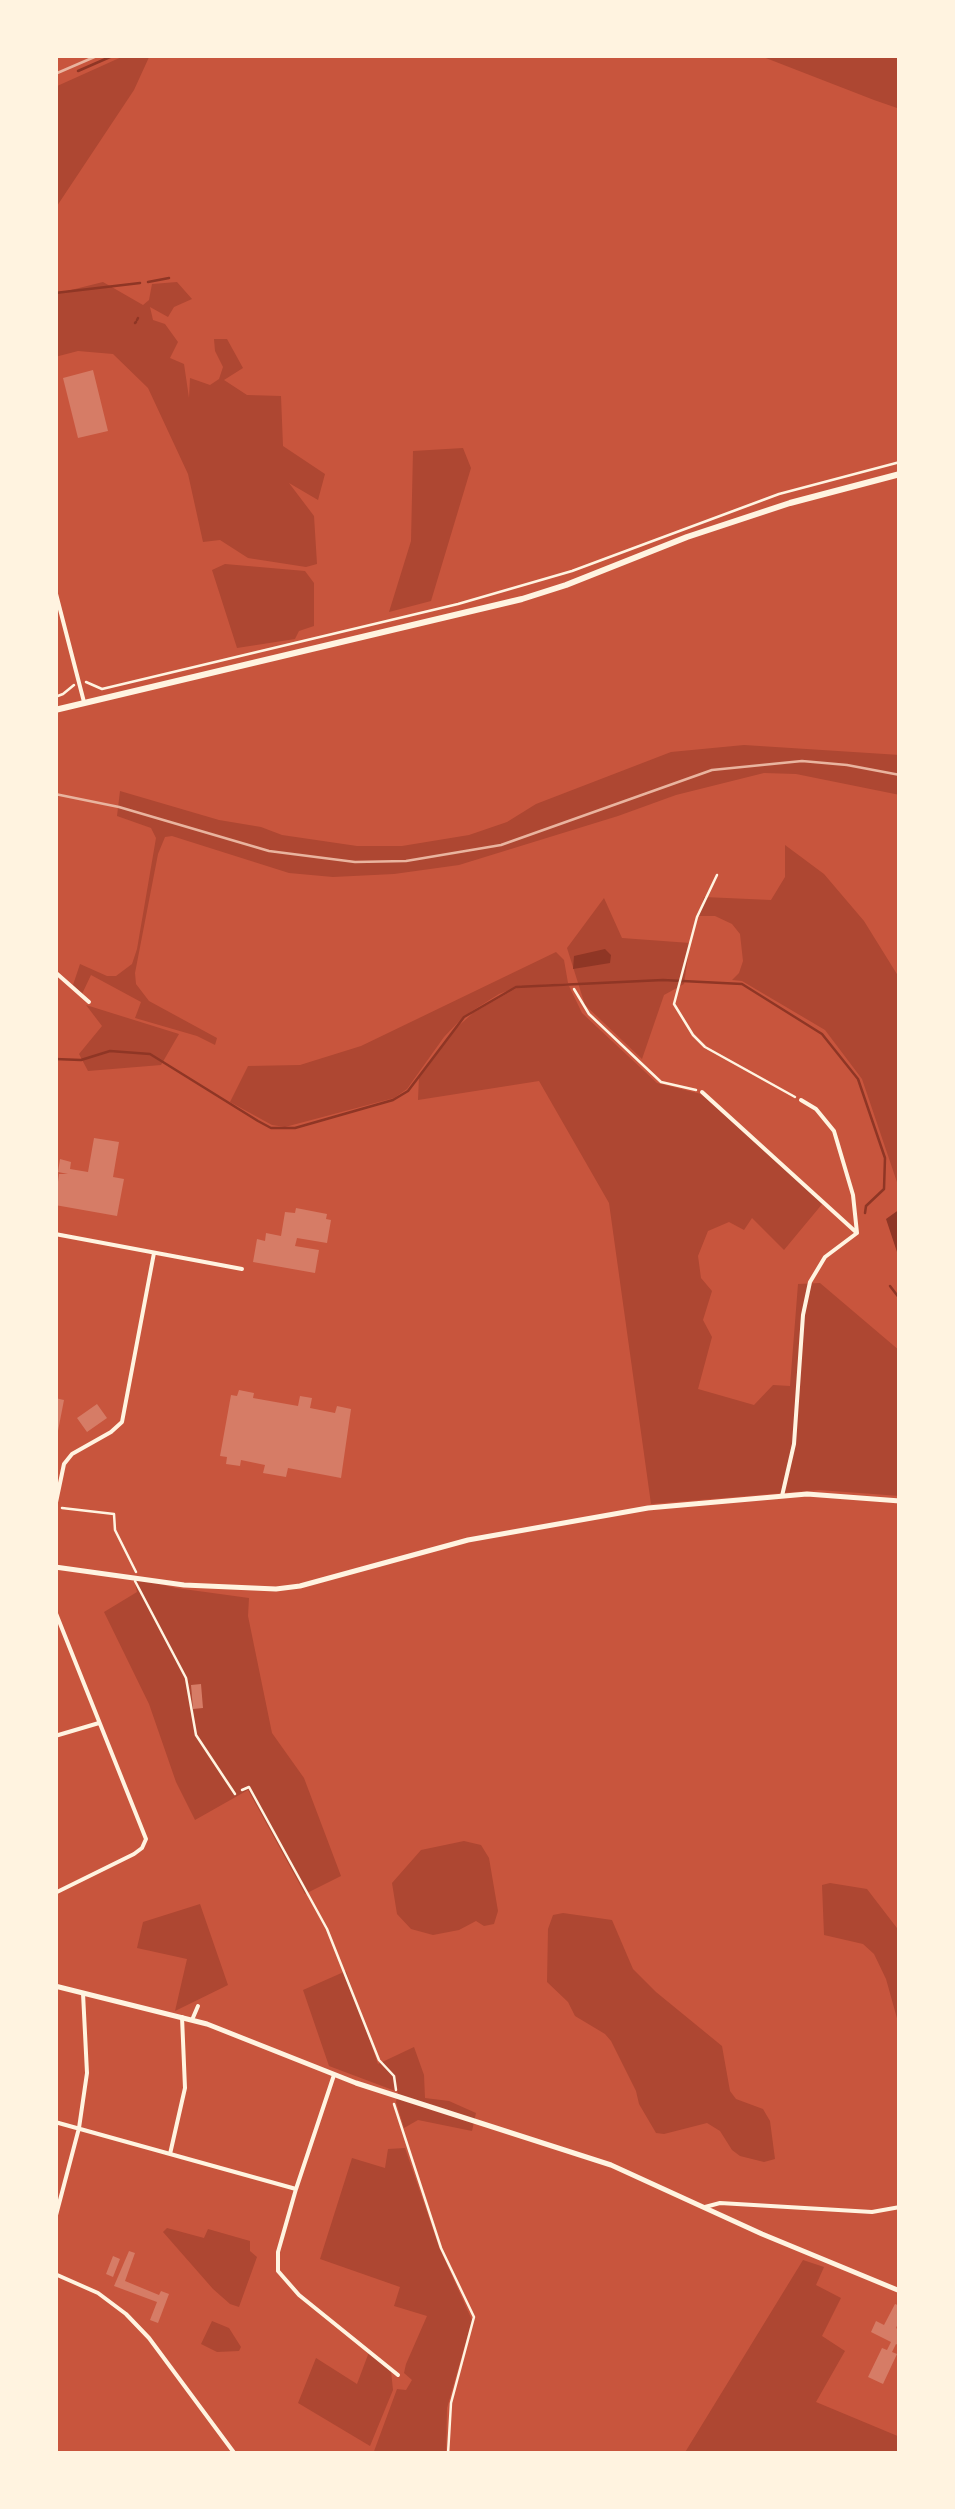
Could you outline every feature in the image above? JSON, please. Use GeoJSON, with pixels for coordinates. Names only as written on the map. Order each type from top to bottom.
{"type":"FeatureCollection","features":[{"type":"Feature","properties":{"kind":"main road"},"geometry":{"type":"LineString","coordinates":[[55,710],[522,599],[738,520],[900,474]]}},
{"type":"Feature","properties":{"kind":"street"},"geometry":{"type":"LineString","coordinates":[[55,590],[85,704]]}},
{"type":"Feature","properties":{"kind":"street"},"geometry":{"type":"LineString","coordinates":[[55,972],[89,1002]]}},
{"type":"Feature","properties":{"kind":"street"},"geometry":{"type":"LineString","coordinates":[[702,1092],[856,1233]]}},
{"type":"Feature","properties":{"kind":"street"},"geometry":{"type":"LineString","coordinates":[[800,1100],[816,1109],[834,1131],[852,1195],[856,1233]]}},
{"type":"Feature","properties":{"kind":"street"},"geometry":{"type":"LineString","coordinates":[[782,1497],[794,1444],[803,1315],[810,1282],[825,1257],[856,1233]]}},
{"type":"Feature","properties":{"kind":"street"},"geometry":{"type":"LineString","coordinates":[[55,1234],[242,1268]]}},
{"type":"Feature","properties":{"kind":"street"},"geometry":{"type":"LineString","coordinates":[[55,1507],[64,1464],[72,1454],[117,1428],[125,1414],[154,1253]]}},
{"type":"Feature","properties":{"kind":"street"},"geometry":{"type":"LineString","coordinates":[[55,1567],[236,1588],[291,1588],[468,1540],[648,1508],[829,1494],[900,1501]]}},
{"type":"Feature","properties":{"kind":"street"},"geometry":{"type":"LineString","coordinates":[[55,1611],[146,1839],[134,1854],[55,1893]]}},
{"type":"Feature","properties":{"kind":"street"},"geometry":{"type":"LineString","coordinates":[[55,1637],[64,1635]]}},
{"type":"Feature","properties":{"kind":"street"},"geometry":{"type":"LineString","coordinates":[[55,1736],[99,1724]]}},
{"type":"Feature","properties":{"kind":"street"},"geometry":{"type":"LineString","coordinates":[[55,1986],[192,2020],[347,2079],[611,2165],[900,2291]]}},
{"type":"Feature","properties":{"kind":"street"},"geometry":{"type":"LineString","coordinates":[[55,2218],[79,2128],[88,2054],[83,1993]]}},
{"type":"Feature","properties":{"kind":"street"},"geometry":{"type":"LineString","coordinates":[[192,2020],[198,2006]]}},
{"type":"Feature","properties":{"kind":"street"},"geometry":{"type":"LineString","coordinates":[[170,2154],[185,2088],[182,2017]]}},
{"type":"Feature","properties":{"kind":"street"},"geometry":{"type":"LineString","coordinates":[[334,2074],[278,2252],[280,2275],[298,2295],[398,2375]]}},
{"type":"Feature","properties":{"kind":"street"},"geometry":{"type":"LineString","coordinates":[[55,2122],[296,2189]]}},
{"type":"Feature","properties":{"kind":"street"},"geometry":{"type":"LineString","coordinates":[[705,2208],[720,2203],[872,2212],[900,2207]]}},
{"type":"Feature","properties":{"kind":"street"},"geometry":{"type":"LineString","coordinates":[[55,2274],[98,2292],[126,2314],[235,2454]]}},
{"type":"Feature","properties":{"kind":"lane"},"geometry":{"type":"LineString","coordinates":[[134,1578],[186,1678],[196,1735],[236,1794]]}},
{"type":"Feature","properties":{"kind":"path"},"geometry":{"type":"LineString","coordinates":[[55,697],[79,683],[88,682],[102,690],[458,604],[572,571],[779,494],[900,462]]}},
{"type":"Feature","properties":{"kind":"path"},"geometry":{"type":"LineString","coordinates":[[717,875],[696,917],[674,1004],[698,1041],[723,1059],[800,1100]]}},
{"type":"Feature","properties":{"kind":"path"},"geometry":{"type":"LineString","coordinates":[[574,989],[589,1014],[661,1082],[702,1092]]}},
{"type":"Feature","properties":{"kind":"path"},"geometry":{"type":"LineString","coordinates":[[55,1507],[114,1514],[115,1530],[136,1570],[134,1578]]}},
{"type":"Feature","properties":{"kind":"path"},"geometry":{"type":"LineString","coordinates":[[236,1794],[249,1787],[310,1895],[346,1971],[379,2060],[396,2082],[396,2091]]}},
{"type":"Feature","properties":{"kind":"path"},"geometry":{"type":"LineString","coordinates":[[394,2101],[441,2248],[474,2316],[450,2403],[448,2454]]}},
{"type":"Feature","properties":{"kind":"shaded area"},"geometry":{"type":"Polygon","coordinates":[[[126,55],[150,55],[134,90],[55,209],[55,87],[126,55]]]}},
{"type":"Feature","properties":{"kind":"shaded area"},"geometry":{"type":"Polygon","coordinates":[[[758,55],[900,55],[900,109],[874,100],[758,55]]]}},
{"type":"Feature","properties":{"kind":"shaded area"},"geometry":{"type":"Polygon","coordinates":[[[103,282],[143,305],[149,300],[152,284],[177,282],[192,299],[174,307],[168,317],[150,307],[153,320],[165,324],[178,342],[170,358],[184,364],[189,398],[190,378],[210,385],[219,379],[223,367],[214,339],[227,339],[243,368],[224,380],[247,395],[281,396],[283,446],[325,474],[318,500],[289,483],[314,516],[317,564],[306,567],[248,558],[220,540],[203,542],[188,474],[148,388],[113,354],[78,351],[55,357],[55,294],[103,282]]]}},
{"type":"Feature","properties":{"kind":"shaded area"},"geometry":{"type":"Polygon","coordinates":[[[463,448],[471,468],[431,601],[389,612],[411,541],[413,451],[463,448]]]}},
{"type":"Feature","properties":{"kind":"shaded area"},"geometry":{"type":"Polygon","coordinates":[[[225,564],[305,571],[314,583],[314,626],[299,631],[295,639],[237,648],[212,570],[225,564]]]}},
{"type":"Feature","properties":{"kind":"shaded area"},"geometry":{"type":"Polygon","coordinates":[[[744,745],[900,755],[900,795],[796,774],[764,773],[676,795],[459,865],[394,874],[333,877],[289,873],[165,837],[158,854],[136,984],[149,1001],[217,1038],[215,1045],[135,1018],[141,1002],[91,975],[82,994],[73,985],[80,964],[116,976],[132,964],[137,949],[156,838],[151,828],[117,816],[120,791],[282,835],[357,846],[402,846],[469,835],[507,822],[536,804],[671,752],[744,745]]]}},
{"type":"Feature","properties":{"kind":"shaded area"},"geometry":{"type":"Polygon","coordinates":[[[785,845],[824,874],[864,921],[900,979],[900,1191],[862,1079],[825,1030],[742,981],[732,980],[743,961],[740,934],[732,924],[715,916],[699,916],[704,897],[771,900],[785,877],[785,845]]]}},
{"type":"Feature","properties":{"kind":"shaded area"},"geometry":{"type":"Polygon","coordinates":[[[604,898],[622,938],[690,943],[684,984],[664,995],[642,1059],[585,1005],[567,948],[604,898]]]}},
{"type":"Feature","properties":{"kind":"shaded area"},"geometry":{"type":"Polygon","coordinates":[[[605,949],[611,955],[610,963],[573,969],[574,956],[605,949]]]}},
{"type":"Feature","properties":{"kind":"shaded area"},"geometry":{"type":"Polygon","coordinates":[[[556,952],[564,960],[568,983],[527,986],[569,986],[582,1013],[657,1083],[701,1094],[823,1203],[784,1250],[752,1218],[744,1230],[729,1222],[708,1231],[698,1256],[701,1278],[712,1291],[703,1320],[712,1337],[698,1389],[754,1405],[773,1385],[790,1386],[798,1284],[820,1283],[900,1351],[900,1496],[819,1490],[651,1504],[609,1203],[539,1081],[418,1100],[419,1076],[454,1030],[473,1013],[522,985],[464,1016],[407,1089],[394,1098],[285,1127],[272,1125],[230,1102],[248,1066],[300,1065],[361,1046],[556,952]]]}},
{"type":"Feature","properties":{"kind":"shaded area"},"geometry":{"type":"Polygon","coordinates":[[[86,1005],[179,1034],[161,1065],[88,1071],[79,1054],[102,1026],[86,1005]]]}},
{"type":"Feature","properties":{"kind":"shaded area"},"geometry":{"type":"Polygon","coordinates":[[[900,1209],[900,1261],[886,1219],[900,1209]]]}},
{"type":"Feature","properties":{"kind":"shaded area"},"geometry":{"type":"Polygon","coordinates":[[[134,1578],[249,1598],[248,1616],[272,1733],[304,1778],[341,1876],[305,1894],[248,1790],[195,1820],[176,1782],[149,1704],[104,1612],[137,1592],[134,1578]]]}},
{"type":"Feature","properties":{"kind":"shaded area"},"geometry":{"type":"Polygon","coordinates":[[[464,1841],[481,1845],[489,1858],[498,1911],[494,1924],[484,1926],[476,1921],[459,1930],[433,1935],[411,1929],[397,1914],[392,1883],[421,1850],[464,1841]]]}},
{"type":"Feature","properties":{"kind":"shaded area"},"geometry":{"type":"Polygon","coordinates":[[[822,1885],[867,1889],[900,1932],[900,2029],[886,1979],[874,1954],[863,1944],[824,1935],[822,1885]]]}},
{"type":"Feature","properties":{"kind":"shaded area"},"geometry":{"type":"Polygon","coordinates":[[[200,1904],[228,1985],[175,2011],[187,1959],[137,1948],[143,1922],[200,1904]]]}},
{"type":"Feature","properties":{"kind":"shaded area"},"geometry":{"type":"Polygon","coordinates":[[[553,1915],[612,1920],[633,1969],[722,2046],[730,2091],[736,2099],[763,2109],[770,2121],[775,2159],[764,2162],[740,2156],[720,2131],[707,2123],[656,2133],[611,2041],[575,2016],[568,2002],[547,1982],[548,1929],[553,1915]]]}},
{"type":"Feature","properties":{"kind":"shaded area"},"geometry":{"type":"Polygon","coordinates":[[[346,1971],[378,2064],[414,2047],[424,2075],[425,2098],[449,2101],[476,2113],[472,2131],[418,2120],[404,2128],[396,2102],[398,2092],[329,2066],[303,1990],[346,1971]]]}},
{"type":"Feature","properties":{"kind":"shaded area"},"geometry":{"type":"Polygon","coordinates":[[[405,2148],[439,2247],[472,2320],[447,2408],[446,2454],[373,2454],[397,2389],[406,2390],[412,2380],[404,2373],[406,2364],[427,2316],[394,2306],[400,2287],[320,2259],[352,2158],[385,2168],[388,2149],[405,2148]]]}},
{"type":"Feature","properties":{"kind":"shaded area"},"geometry":{"type":"Polygon","coordinates":[[[167,2228],[204,2238],[208,2229],[250,2241],[250,2251],[257,2257],[239,2307],[213,2289],[163,2232],[167,2228]]]}},
{"type":"Feature","properties":{"kind":"shaded area"},"geometry":{"type":"Polygon","coordinates":[[[803,2260],[824,2267],[816,2285],[841,2298],[822,2336],[845,2351],[816,2402],[900,2437],[900,2454],[684,2454],[803,2260]]]}},
{"type":"Feature","properties":{"kind":"shaded area"},"geometry":{"type":"Polygon","coordinates":[[[212,2321],[229,2328],[241,2347],[239,2351],[217,2352],[201,2344],[212,2321]]]}},
{"type":"Feature","properties":{"kind":"shaded area"},"geometry":{"type":"Polygon","coordinates":[[[369,2352],[391,2371],[393,2390],[370,2446],[298,2403],[316,2358],[357,2384],[369,2352]]]}},
{"type":"Feature","properties":{"kind":"building"},"geometry":{"type":"Polygon","coordinates":[[[93,370],[108,431],[78,438],[63,378],[93,370]]]}},
{"type":"Feature","properties":{"kind":"building"},"geometry":{"type":"Polygon","coordinates":[[[94,1138],[119,1142],[113,1177],[124,1179],[117,1216],[55,1205],[59,1174],[68,1174],[58,1172],[60,1159],[71,1162],[70,1169],[88,1172],[94,1138]]]}},
{"type":"Feature","properties":{"kind":"building"},"geometry":{"type":"Polygon","coordinates":[[[296,1208],[327,1214],[326,1219],[331,1220],[327,1243],[297,1238],[295,1246],[319,1250],[315,1273],[253,1262],[257,1239],[265,1241],[266,1233],[281,1236],[285,1212],[295,1213],[296,1208]]]}},
{"type":"Feature","properties":{"kind":"building"},"geometry":{"type":"Polygon","coordinates":[[[239,1390],[254,1393],[253,1398],[298,1406],[300,1396],[312,1398],[310,1408],[335,1413],[337,1406],[351,1409],[341,1478],[288,1468],[286,1477],[263,1473],[265,1465],[241,1460],[240,1466],[226,1464],[227,1457],[220,1456],[231,1395],[237,1396],[239,1390]]]}},
{"type":"Feature","properties":{"kind":"building"},"geometry":{"type":"Polygon","coordinates":[[[55,1398],[64,1400],[57,1436],[55,1436],[55,1398]]]}},
{"type":"Feature","properties":{"kind":"building"},"geometry":{"type":"Polygon","coordinates":[[[97,1404],[107,1418],[87,1432],[77,1418],[97,1404]]]}},
{"type":"Feature","properties":{"kind":"building"},"geometry":{"type":"Polygon","coordinates":[[[201,1684],[203,1708],[193,1709],[191,1685],[201,1684]]]}},
{"type":"Feature","properties":{"kind":"building"},"geometry":{"type":"Polygon","coordinates":[[[129,2251],[135,2253],[125,2281],[159,2295],[161,2291],[169,2294],[158,2323],[150,2320],[157,2302],[114,2286],[129,2251]]]}},
{"type":"Feature","properties":{"kind":"building"},"geometry":{"type":"Polygon","coordinates":[[[113,2256],[120,2259],[113,2277],[106,2274],[113,2256]]]}},
{"type":"Feature","properties":{"kind":"building"},"geometry":{"type":"Polygon","coordinates":[[[895,2304],[900,2306],[896,2328],[900,2331],[900,2346],[896,2344],[892,2352],[897,2354],[883,2384],[868,2377],[882,2348],[887,2350],[891,2342],[871,2332],[876,2321],[884,2325],[895,2304]]]}},
{"type":"Feature","properties":{"kind":"waterway"},"geometry":{"type":"LineString","coordinates":[[78,71],[123,55]]}},
{"type":"Feature","properties":{"kind":"waterway"},"geometry":{"type":"LineString","coordinates":[[148,282],[169,278]]}},
{"type":"Feature","properties":{"kind":"waterway"},"geometry":{"type":"LineString","coordinates":[[55,293],[140,283]]}},
{"type":"Feature","properties":{"kind":"waterway"},"geometry":{"type":"LineString","coordinates":[[55,1059],[81,1060],[110,1051],[150,1054],[271,1128],[295,1128],[393,1100],[408,1091],[464,1017],[516,987],[663,980],[742,984],[822,1034],[858,1079],[885,1158],[884,1189],[866,1206],[865,1213]]}},
{"type":"Feature","properties":{"kind":"waterway"},"geometry":{"type":"LineString","coordinates":[[890,1286],[900,1299]]}},
{"type":"Feature","properties":{"kind":"railway"},"geometry":{"type":"LineString","coordinates":[[55,74],[99,55]]}},
{"type":"Feature","properties":{"kind":"railway"},"geometry":{"type":"LineString","coordinates":[[55,794],[119,807],[269,851],[355,862],[406,861],[501,845],[712,770],[802,761],[900,775]]}}]}
